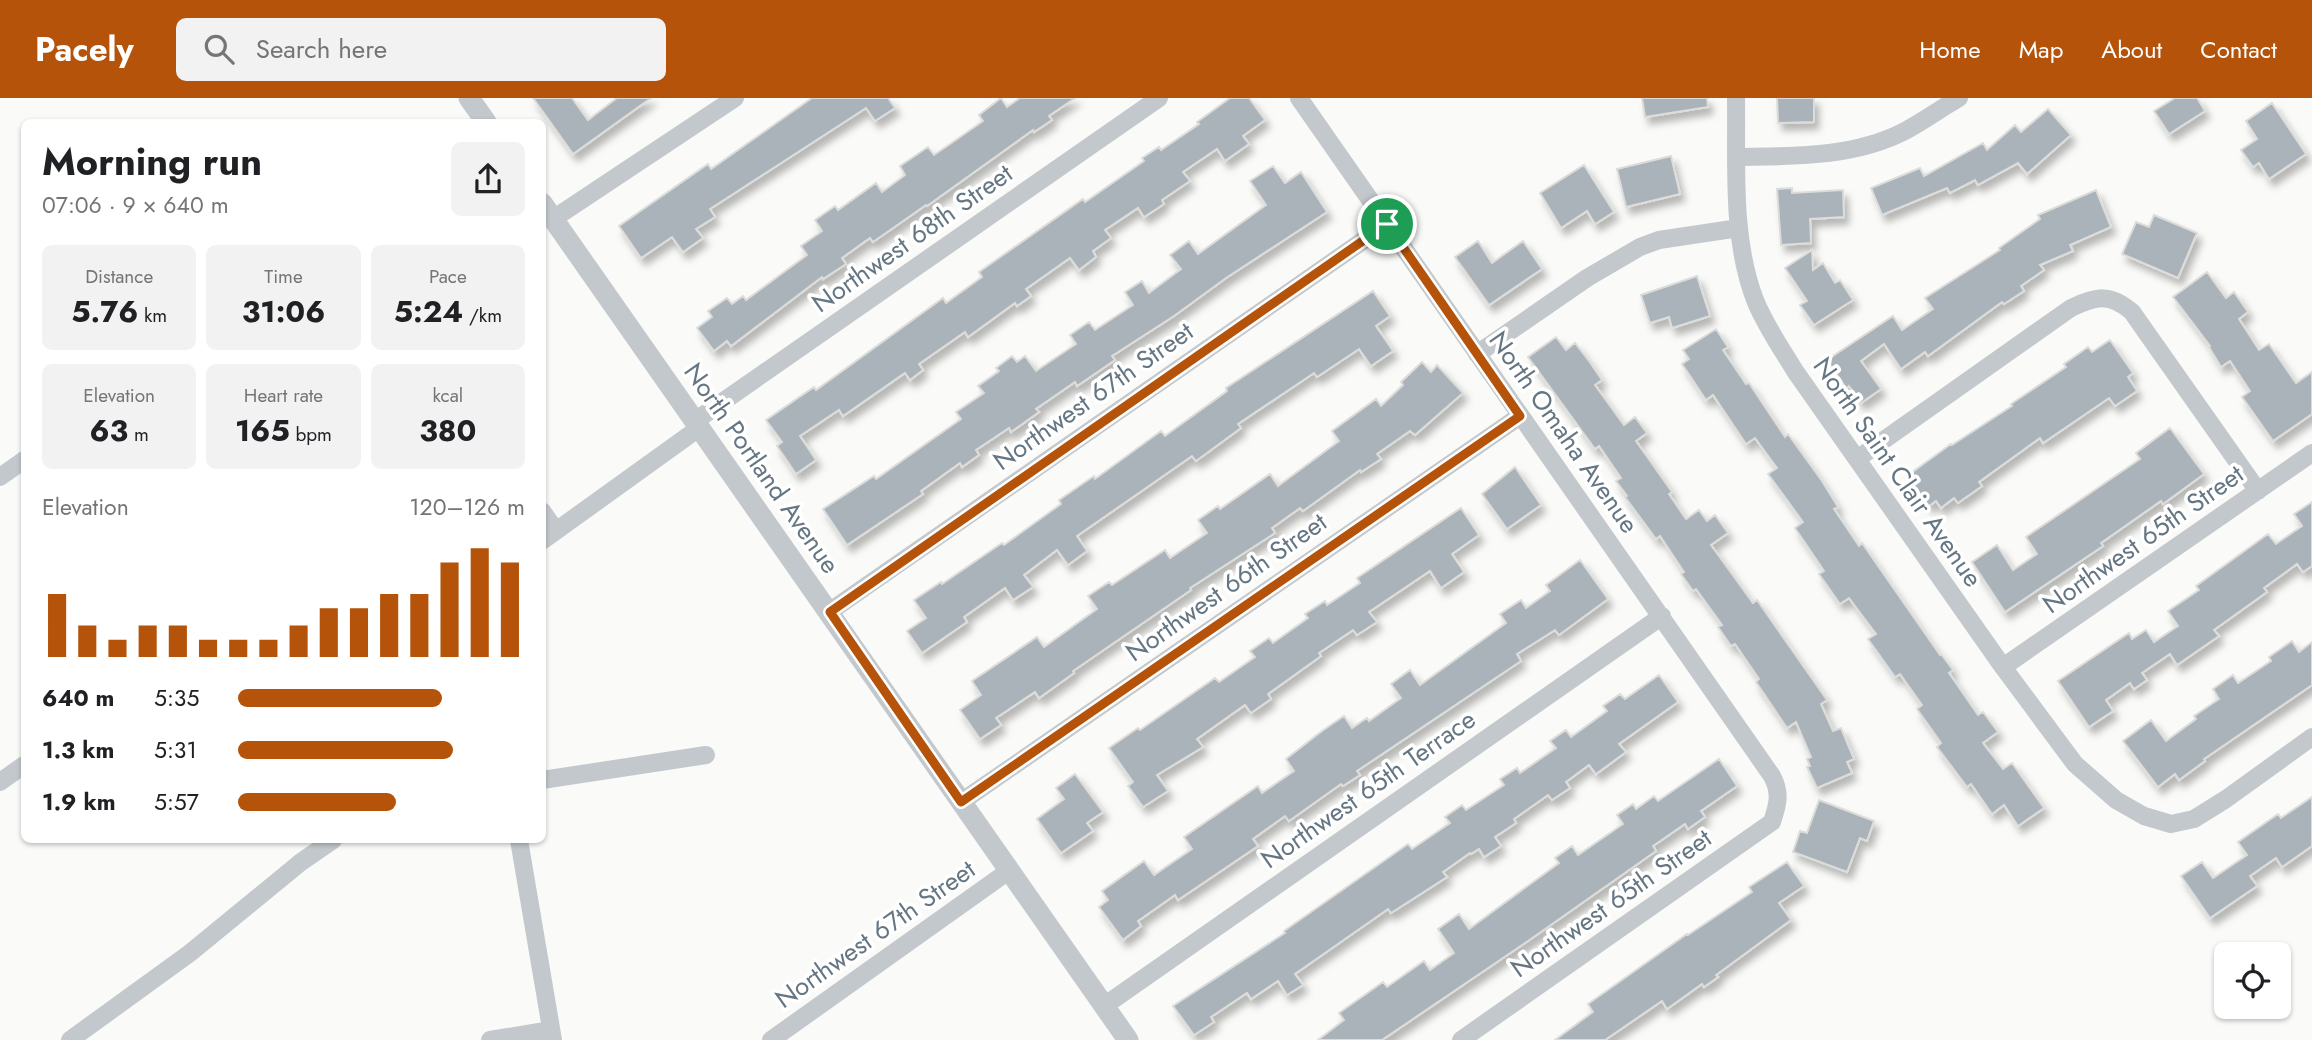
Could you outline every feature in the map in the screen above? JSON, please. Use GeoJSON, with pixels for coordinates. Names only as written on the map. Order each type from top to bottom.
{"type":"FeatureCollection","features":[{"type":"Feature","properties":{"kind":"street"},"geometry":{"type":"LineString","coordinates":[[469,98],[484,119]]}},
{"type":"Feature","properties":{"kind":"street"},"geometry":{"type":"LineString","coordinates":[[548,211],[735,98]]}},
{"type":"Feature","properties":{"kind":"street","name":"Northwest 68th Street"},"geometry":{"type":"LineString","coordinates":[[549,536],[697,425],[1159,98]]}},
{"type":"Feature","properties":{"kind":"street","name":"North Omaha Avenue"},"geometry":{"type":"LineString","coordinates":[[1299,98],[1772,776],[1778,787],[1779,800]]}},
{"type":"Feature","properties":{"kind":"street","name":"North Saint Clair Avenue"},"geometry":{"type":"LineString","coordinates":[[1736,98],[1739,228],[1744,264],[1756,302],[1774,337],[1857,459],[2003,667],[2075,764],[2116,800],[2144,816],[2171,824],[2194,819],[2312,737]]}},
{"type":"Feature","properties":{"kind":"street"},"geometry":{"type":"LineString","coordinates":[[1737,157],[1807,156],[1876,142],[1902,132],[1959,98]]}},
{"type":"Feature","properties":{"kind":"street","name":"North Portland Avenue"},"geometry":{"type":"LineString","coordinates":[[548,211],[1128,1040]]}},
{"type":"Feature","properties":{"kind":"street","name":"Northwest 67th Street"},"geometry":{"type":"LineString","coordinates":[[830,612],[1387,224]]}},
{"type":"Feature","properties":{"kind":"street"},"geometry":{"type":"LineString","coordinates":[[1477,354],[1587,278],[1640,247],[1660,240],[1739,228]]}},
{"type":"Feature","properties":{"kind":"street"},"geometry":{"type":"LineString","coordinates":[[1857,459],[2071,307],[2087,301],[2109,298],[2121,302],[2132,312],[2258,491]]}},
{"type":"Feature","properties":{"kind":"street","name":"Northwest 66th Street"},"geometry":{"type":"LineString","coordinates":[[961,802],[1520,416]]}},
{"type":"Feature","properties":{"kind":"street","name":"Northwest 65th Street"},"geometry":{"type":"LineString","coordinates":[[2003,667],[2312,453]]}},
{"type":"Feature","properties":{"kind":"street"},"geometry":{"type":"LineString","coordinates":[[0,477],[21,462]]}},
{"type":"Feature","properties":{"kind":"street","name":"Northwest 65th Terrace"},"geometry":{"type":"LineString","coordinates":[[1104,1006],[1662,616]]}},
{"type":"Feature","properties":{"kind":"street"},"geometry":{"type":"LineString","coordinates":[[546,779],[706,755]]}},
{"type":"Feature","properties":{"kind":"street"},"geometry":{"type":"LineString","coordinates":[[0,782],[21,767]]}},
{"type":"Feature","properties":{"kind":"street","name":"Northwest 65th Street"},"geometry":{"type":"LineString","coordinates":[[1461,1040],[1772,822],[1779,800]]}},
{"type":"Feature","properties":{"kind":"street"},"geometry":{"type":"LineString","coordinates":[[70,1040],[190,953],[301,862],[329,843]]}},
{"type":"Feature","properties":{"kind":"street"},"geometry":{"type":"LineString","coordinates":[[490,1040],[552,1035],[520,843]]}},
{"type":"Feature","properties":{"kind":"street","name":"Northwest 67th Street"},"geometry":{"type":"LineString","coordinates":[[771,1040],[1010,870]]}},
{"type":"Feature","properties":{"kind":"building"},"geometry":{"type":"Polygon","coordinates":[[[533,98],[572,98],[588,120],[617,98],[651,98],[573,154],[533,98]]]}},
{"type":"Feature","properties":{"kind":"building"},"geometry":{"type":"Polygon","coordinates":[[[812,98],[888,98],[895,108],[875,121],[866,108],[710,209],[715,217],[696,229],[703,238],[683,252],[672,237],[641,258],[619,226],[708,164],[711,169],[812,98]]]}},
{"type":"Feature","properties":{"kind":"building"},"geometry":{"type":"Polygon","coordinates":[[[1001,98],[1007,107],[1020,98],[1075,98],[1049,116],[1052,120],[1034,132],[1033,130],[927,206],[873,242],[870,238],[842,258],[846,264],[823,279],[822,277],[731,346],[727,341],[714,351],[697,328],[712,317],[708,311],[727,298],[732,304],[743,296],[746,300],[807,255],[801,246],[822,231],[815,220],[835,206],[838,210],[876,183],[882,192],[905,175],[900,166],[928,147],[934,155],[983,121],[979,115],[1001,98]]]}},
{"type":"Feature","properties":{"kind":"building"},"geometry":{"type":"Polygon","coordinates":[[[1230,98],[1249,98],[1265,120],[1243,136],[1249,144],[1225,161],[1217,149],[1183,172],[1190,181],[1162,200],[1164,204],[1144,217],[1138,208],[1105,230],[1111,238],[1093,251],[1096,257],[1079,270],[1070,258],[1026,289],[1031,296],[1017,306],[1015,303],[968,337],[965,332],[919,364],[923,370],[910,380],[905,373],[843,416],[839,410],[800,436],[816,460],[796,474],[777,446],[782,442],[766,420],[814,387],[816,390],[943,298],[946,303],[982,277],[979,272],[1083,199],[1085,202],[1144,161],[1142,158],[1159,147],[1161,150],[1199,124],[1197,122],[1230,98]]]}},
{"type":"Feature","properties":{"kind":"building"},"geometry":{"type":"Polygon","coordinates":[[[1642,98],[1707,98],[1708,107],[1645,117],[1642,98]]]}},
{"type":"Feature","properties":{"kind":"building"},"geometry":{"type":"Polygon","coordinates":[[[1777,98],[1814,98],[1814,122],[1778,123],[1777,98]]]}},
{"type":"Feature","properties":{"kind":"building"},"geometry":{"type":"Polygon","coordinates":[[[2175,98],[2197,98],[2205,111],[2169,134],[2154,111],[2175,98]]]}},
{"type":"Feature","properties":{"kind":"building"},"geometry":{"type":"Polygon","coordinates":[[[2272,103],[2306,154],[2269,179],[2259,163],[2253,167],[2241,150],[2257,139],[2246,121],[2272,103]]]}},
{"type":"Feature","properties":{"kind":"building"},"geometry":{"type":"Polygon","coordinates":[[[2048,109],[2071,135],[2027,174],[2018,163],[1978,185],[1975,180],[1950,193],[1947,188],[1882,215],[1871,188],[1920,168],[1924,176],[1983,143],[1987,150],[2015,125],[2021,132],[2048,109]]]}},
{"type":"Feature","properties":{"kind":"building"},"geometry":{"type":"Polygon","coordinates":[[[1671,156],[1680,194],[1626,207],[1617,169],[1671,156]]]}},
{"type":"Feature","properties":{"kind":"building"},"geometry":{"type":"Polygon","coordinates":[[[1584,165],[1614,212],[1595,224],[1587,211],[1561,228],[1540,193],[1584,165]]]}},
{"type":"Feature","properties":{"kind":"building"},"geometry":{"type":"Polygon","coordinates":[[[1273,166],[1285,183],[1301,172],[1327,212],[1112,356],[1115,360],[1077,386],[1075,382],[1036,409],[1039,412],[1011,432],[1009,428],[976,450],[979,455],[962,467],[960,463],[921,491],[923,494],[847,545],[823,509],[874,476],[876,479],[961,419],[956,412],[984,393],[978,386],[999,371],[996,368],[1012,356],[1017,362],[1025,356],[1036,371],[1076,344],[1070,335],[1089,322],[1095,330],[1133,305],[1125,292],[1142,281],[1149,293],[1181,269],[1170,255],[1189,241],[1198,254],[1266,205],[1250,181],[1273,166]]]}},
{"type":"Feature","properties":{"kind":"building"},"geometry":{"type":"Polygon","coordinates":[[[1792,188],[1792,193],[1843,190],[1844,217],[1810,219],[1811,243],[1781,245],[1777,189],[1792,188]]]}},
{"type":"Feature","properties":{"kind":"building"},"geometry":{"type":"Polygon","coordinates":[[[2096,190],[2111,227],[2070,245],[2073,251],[2040,265],[2044,270],[2021,286],[2024,291],[2004,304],[2002,302],[1928,356],[1925,352],[1901,369],[1884,344],[1861,361],[1881,389],[1861,403],[1849,386],[1846,388],[1827,360],[1893,316],[1902,330],[1933,309],[1925,298],[2000,250],[1999,248],[2040,219],[2038,215],[2096,190]]]}},
{"type":"Feature","properties":{"kind":"building"},"geometry":{"type":"Polygon","coordinates":[[[2154,215],[2197,233],[2178,278],[2122,254],[2136,222],[2149,227],[2154,215]]]}},
{"type":"Feature","properties":{"kind":"building"},"geometry":{"type":"Polygon","coordinates":[[[1478,241],[1492,263],[1523,241],[1542,269],[1489,305],[1455,257],[1478,241]]]}},
{"type":"Feature","properties":{"kind":"building"},"geometry":{"type":"Polygon","coordinates":[[[1812,250],[1813,270],[1823,263],[1835,283],[1840,280],[1853,300],[1814,325],[1800,305],[1807,301],[1785,268],[1812,250]]]}},
{"type":"Feature","properties":{"kind":"building"},"geometry":{"type":"Polygon","coordinates":[[[2207,272],[2226,298],[2234,292],[2248,312],[2239,319],[2259,350],[2269,344],[2296,383],[2312,372],[2312,414],[2273,441],[2242,397],[2250,391],[2230,361],[2221,367],[2210,346],[2173,297],[2207,272]]]}},
{"type":"Feature","properties":{"kind":"building"},"geometry":{"type":"Polygon","coordinates":[[[1697,276],[1710,316],[1672,328],[1669,317],[1650,323],[1641,295],[1697,276]]]}},
{"type":"Feature","properties":{"kind":"building"},"geometry":{"type":"Polygon","coordinates":[[[1373,291],[1390,316],[1376,326],[1393,351],[1371,366],[1359,349],[1317,377],[1314,373],[1238,424],[1241,428],[1196,461],[1192,456],[1077,536],[1087,551],[1068,565],[1057,550],[1024,575],[1033,587],[1013,600],[1005,588],[964,617],[967,622],[922,653],[907,631],[926,618],[914,600],[1002,543],[1004,545],[1061,504],[1059,500],[1094,476],[1095,479],[1161,431],[1165,436],[1227,391],[1226,388],[1373,291]]]}},
{"type":"Feature","properties":{"kind":"building"},"geometry":{"type":"Polygon","coordinates":[[[1716,329],[1728,347],[1723,350],[1785,437],[1788,434],[1822,481],[1838,507],[1834,509],[1859,546],[1862,543],[1953,670],[1949,673],[1978,715],[1983,712],[1998,732],[1983,743],[2003,769],[2012,763],[2044,808],[2018,826],[2004,805],[1992,814],[1971,784],[1967,787],[1937,747],[1941,743],[1917,709],[1922,705],[1900,674],[1895,677],[1868,639],[1876,634],[1849,598],[1840,604],[1819,574],[1824,571],[1795,528],[1803,522],[1768,474],[1777,468],[1755,438],[1746,444],[1713,395],[1706,400],[1682,364],[1689,359],[1683,350],[1716,329]]]}},
{"type":"Feature","properties":{"kind":"building"},"geometry":{"type":"Polygon","coordinates":[[[1556,337],[1566,350],[1575,343],[1589,361],[1602,380],[1595,385],[1624,425],[1635,417],[1647,433],[1636,441],[1672,492],[1669,494],[1686,519],[1699,510],[1707,521],[1715,515],[1728,533],[1711,545],[1753,603],[1757,600],[1827,700],[1821,704],[1833,731],[1841,728],[1854,759],[1847,762],[1852,773],[1817,788],[1807,767],[1810,766],[1807,759],[1811,757],[1796,722],[1787,728],[1756,682],[1759,679],[1735,644],[1731,646],[1718,627],[1722,625],[1696,589],[1693,591],[1681,574],[1684,572],[1660,536],[1656,539],[1625,497],[1627,496],[1616,481],[1621,478],[1599,446],[1595,449],[1528,357],[1556,337]]]}},
{"type":"Feature","properties":{"kind":"building"},"geometry":{"type":"Polygon","coordinates":[[[2110,340],[2133,373],[2128,377],[2137,391],[2115,406],[2109,398],[2043,443],[2040,438],[1979,482],[1982,486],[1958,503],[1954,498],[1941,508],[1936,501],[1929,506],[1907,476],[1951,444],[2012,406],[2011,404],[2066,367],[2064,364],[2088,347],[2092,352],[2110,340]]]}},
{"type":"Feature","properties":{"kind":"building"},"geometry":{"type":"Polygon","coordinates":[[[1422,362],[1431,372],[1437,365],[1463,393],[1415,435],[1410,431],[1377,454],[1381,459],[1361,472],[1360,470],[1303,511],[1300,508],[1272,528],[1275,533],[1190,588],[1191,590],[1073,671],[1074,673],[1039,698],[1035,692],[996,718],[1001,725],[980,739],[960,710],[981,695],[972,681],[1037,637],[1044,647],[1097,609],[1088,596],[1109,582],[1112,585],[1165,550],[1170,558],[1207,533],[1198,520],[1218,506],[1220,509],[1270,474],[1278,486],[1339,441],[1332,431],[1376,399],[1381,406],[1422,362]]]}},
{"type":"Feature","properties":{"kind":"building"},"geometry":{"type":"Polygon","coordinates":[[[2170,428],[2204,474],[2163,504],[2161,501],[2101,543],[2103,546],[2005,612],[1972,562],[1997,545],[2013,570],[2037,554],[2026,537],[2140,459],[2136,453],[2170,428]]]}},
{"type":"Feature","properties":{"kind":"building"},"geometry":{"type":"Polygon","coordinates":[[[1515,467],[1541,505],[1507,529],[1482,494],[1515,467]]]}},
{"type":"Feature","properties":{"kind":"building"},"geometry":{"type":"Polygon","coordinates":[[[2312,502],[2312,566],[2303,572],[2297,564],[2264,588],[2267,592],[2214,630],[2219,636],[2177,665],[2170,654],[2142,673],[2147,680],[2134,689],[2130,683],[2106,700],[2113,711],[2089,727],[2058,681],[2129,633],[2132,639],[2146,630],[2154,642],[2178,626],[2168,611],[2199,590],[2196,586],[2268,534],[2276,544],[2302,526],[2294,514],[2312,502]]]}},
{"type":"Feature","properties":{"kind":"building"},"geometry":{"type":"Polygon","coordinates":[[[1461,508],[1479,535],[1452,554],[1464,572],[1441,588],[1430,571],[1369,612],[1377,622],[1357,635],[1353,630],[1319,653],[1321,656],[1268,694],[1271,699],[1251,713],[1245,705],[1197,739],[1203,747],[1157,775],[1168,791],[1143,807],[1128,786],[1133,782],[1109,748],[1215,678],[1219,682],[1255,657],[1250,651],[1269,638],[1273,643],[1308,618],[1305,614],[1325,601],[1327,605],[1360,583],[1357,578],[1461,508]]]}},
{"type":"Feature","properties":{"kind":"building"},"geometry":{"type":"Polygon","coordinates":[[[1580,560],[1608,599],[1559,635],[1555,630],[1517,654],[1521,661],[1357,771],[1360,775],[1343,786],[1341,784],[1289,821],[1285,816],[1253,839],[1258,846],[1178,900],[1175,895],[1138,921],[1141,926],[1123,940],[1099,907],[1108,900],[1102,891],[1144,861],[1154,875],[1192,849],[1184,837],[1258,786],[1262,793],[1294,771],[1286,759],[1322,731],[1344,716],[1352,728],[1367,718],[1369,721],[1401,698],[1391,684],[1410,670],[1420,685],[1506,623],[1500,614],[1521,600],[1526,608],[1550,591],[1546,585],[1580,560]]]}},
{"type":"Feature","properties":{"kind":"building"},"geometry":{"type":"Polygon","coordinates":[[[2292,641],[2299,652],[2312,642],[2312,685],[2204,759],[2205,761],[2179,780],[2175,774],[2158,787],[2123,741],[2151,720],[2166,741],[2196,719],[2194,716],[2219,699],[2213,689],[2233,675],[2238,683],[2271,661],[2269,657],[2292,641]]]}},
{"type":"Feature","properties":{"kind":"building"},"geometry":{"type":"Polygon","coordinates":[[[1659,675],[1678,702],[1619,744],[1626,752],[1596,774],[1589,765],[1566,782],[1570,788],[1552,800],[1548,795],[1514,819],[1516,823],[1495,837],[1501,846],[1484,857],[1479,849],[1470,853],[1443,872],[1447,877],[1391,913],[1388,909],[1295,974],[1303,985],[1287,995],[1278,981],[1251,999],[1247,993],[1211,1017],[1214,1022],[1194,1035],[1173,1006],[1285,933],[1284,931],[1408,844],[1412,849],[1450,823],[1445,817],[1462,805],[1466,810],[1504,785],[1500,779],[1517,768],[1520,773],[1556,748],[1550,741],[1566,730],[1571,737],[1607,711],[1603,706],[1620,694],[1625,699],[1659,675]]]}},
{"type":"Feature","properties":{"kind":"building"},"geometry":{"type":"Polygon","coordinates":[[[1719,759],[1737,786],[1701,811],[1705,817],[1688,829],[1685,824],[1653,846],[1656,851],[1382,1040],[1318,1040],[1344,1020],[1339,1013],[1383,982],[1387,987],[1424,961],[1430,970],[1454,953],[1438,929],[1459,914],[1469,929],[1559,863],[1555,858],[1572,846],[1578,855],[1623,824],[1617,815],[1633,804],[1636,809],[1654,796],[1658,801],[1719,759]]]}},
{"type":"Feature","properties":{"kind":"building"},"geometry":{"type":"Polygon","coordinates":[[[1075,774],[1103,812],[1087,823],[1093,831],[1061,853],[1037,819],[1064,799],[1056,788],[1075,774]]]}},
{"type":"Feature","properties":{"kind":"building"},"geometry":{"type":"Polygon","coordinates":[[[2312,797],[2312,846],[2282,867],[2276,858],[2250,876],[2257,886],[2210,918],[2181,876],[2202,862],[2213,878],[2247,855],[2238,842],[2278,814],[2281,818],[2312,797]]]}},
{"type":"Feature","properties":{"kind":"building"},"geometry":{"type":"Polygon","coordinates":[[[1819,800],[1874,821],[1867,841],[1860,838],[1847,872],[1793,852],[1800,831],[1807,833],[1819,800]]]}},
{"type":"Feature","properties":{"kind":"building"},"geometry":{"type":"Polygon","coordinates":[[[1787,862],[1804,886],[1779,903],[1791,920],[1716,975],[1718,977],[1704,987],[1702,984],[1667,1009],[1662,1001],[1605,1040],[1555,1040],[1593,1012],[1588,1004],[1752,892],[1749,887],[1787,862]]]}},
{"type":"Feature","properties":{"kind":"route"},"geometry":{"type":"LineString","coordinates":[[1387,224],[1520,416],[961,802],[830,612],[1387,224]]}}]}
